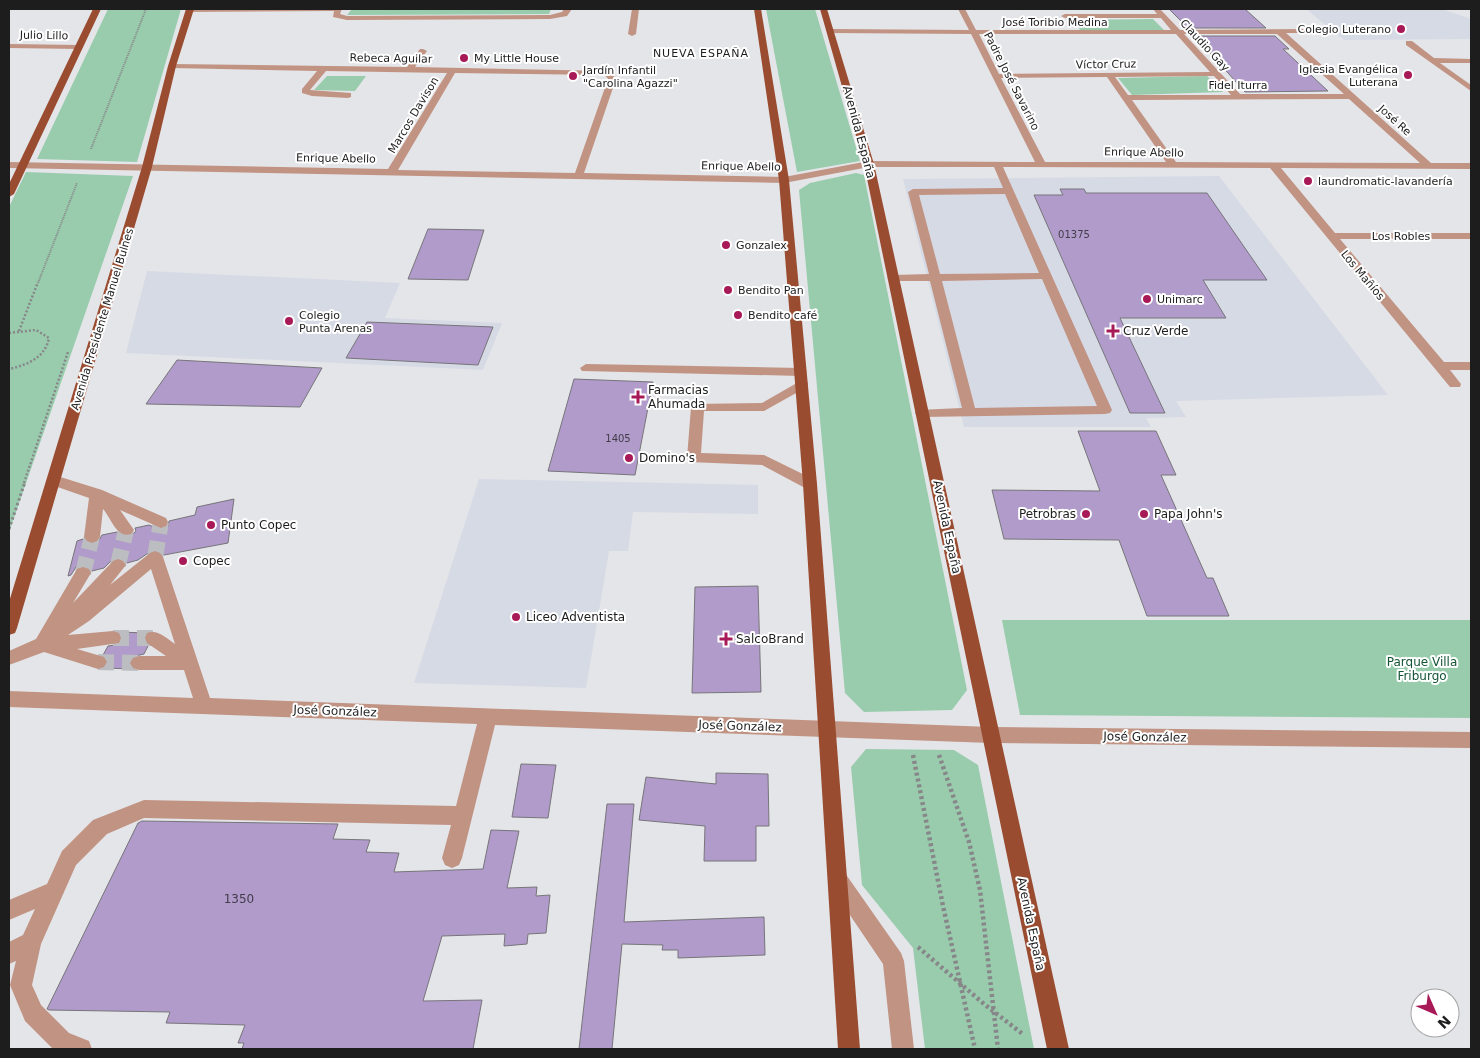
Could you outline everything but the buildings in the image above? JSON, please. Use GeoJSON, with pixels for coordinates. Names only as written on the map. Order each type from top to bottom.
{"type":"FeatureCollection","features":[{"type":"Feature","properties":{"kind":"main road"},"geometry":{"type":"LineString","coordinates":[[9,194],[97,9]]}},
{"type":"Feature","properties":{"kind":"main road","name":"Avenida Presidente Manuel Bulnes"},"geometry":{"type":"LineString","coordinates":[[9,628],[147,167],[172,66],[190,9]]}},
{"type":"Feature","properties":{"kind":"main road"},"geometry":{"type":"LineString","coordinates":[[756,9],[784,180],[810,484],[849,1049]]}},
{"type":"Feature","properties":{"kind":"main road","name":"Avenida España"},"geometry":{"type":"LineString","coordinates":[[824,9],[869,164],[1058,1049]]}},
{"type":"Feature","properties":{"kind":"street"},"geometry":{"type":"LineString","coordinates":[[190,9],[339,9],[336,14],[347,18],[550,17],[564,14],[568,9]]}},
{"type":"Feature","properties":{"kind":"street"},"geometry":{"type":"LineString","coordinates":[[632,34],[635,9]]}},
{"type":"Feature","properties":{"kind":"street","name":"Padre José Savarino"},"geometry":{"type":"LineString","coordinates":[[962,9],[1041,164]]}},
{"type":"Feature","properties":{"kind":"street"},"geometry":{"type":"LineString","coordinates":[[1060,9],[1075,33]]}},
{"type":"Feature","properties":{"kind":"street","name":"Claudio Gay"},"geometry":{"type":"LineString","coordinates":[[1156,9],[1238,97]]}},
{"type":"Feature","properties":{"kind":"street"},"geometry":{"type":"LineString","coordinates":[[1066,16],[1162,16]]}},
{"type":"Feature","properties":{"kind":"street","name":"José Toribio Medina"},"geometry":{"type":"LineString","coordinates":[[830,31],[974,33],[1314,31]]}},
{"type":"Feature","properties":{"kind":"street","name":"José Re"},"geometry":{"type":"LineString","coordinates":[[1280,31],[1428,166]]}},
{"type":"Feature","properties":{"kind":"street"},"geometry":{"type":"LineString","coordinates":[[1409,43],[1471,89]]}},
{"type":"Feature","properties":{"kind":"street","name":"Julio Lillo"},"geometry":{"type":"LineString","coordinates":[[9,46],[80,47]]}},
{"type":"Feature","properties":{"kind":"street"},"geometry":{"type":"LineString","coordinates":[[410,69],[423,51]]}},
{"type":"Feature","properties":{"kind":"street"},"geometry":{"type":"LineString","coordinates":[[1433,60],[1471,61]]}},
{"type":"Feature","properties":{"kind":"street","name":"Rebeca Aguilar"},"geometry":{"type":"LineString","coordinates":[[172,66],[600,72],[610,74],[612,79],[580,175]]}},
{"type":"Feature","properties":{"kind":"street"},"geometry":{"type":"LineString","coordinates":[[324,68],[305,91],[348,95]]}},
{"type":"Feature","properties":{"kind":"street","name":"Marcos Davison"},"geometry":{"type":"LineString","coordinates":[[392,171],[453,70]]}},
{"type":"Feature","properties":{"kind":"street","name":"Víctor Cruz"},"geometry":{"type":"LineString","coordinates":[[997,76],[1215,74]]}},
{"type":"Feature","properties":{"kind":"street"},"geometry":{"type":"LineString","coordinates":[[1108,75],[1174,166]]}},
{"type":"Feature","properties":{"kind":"street","name":"Fidel Iturra"},"geometry":{"type":"LineString","coordinates":[[1126,98],[1351,96]]}},
{"type":"Feature","properties":{"kind":"street","name":"Enrique Abello"},"geometry":{"type":"LineString","coordinates":[[9,165],[784,180],[869,164],[1471,166]]}},
{"type":"Feature","properties":{"kind":"street"},"geometry":{"type":"LineString","coordinates":[[922,413],[1105,410],[996,164]]}},
{"type":"Feature","properties":{"kind":"street","name":"Los Mañíos"},"geometry":{"type":"LineString","coordinates":[[1272,164],[1455,384]]}},
{"type":"Feature","properties":{"kind":"street"},"geometry":{"type":"LineString","coordinates":[[970,412],[913,192],[1008,191]]}},
{"type":"Feature","properties":{"kind":"street","name":"Los Robles"},"geometry":{"type":"LineString","coordinates":[[1331,236],[1471,237]]}},
{"type":"Feature","properties":{"kind":"street"},"geometry":{"type":"LineString","coordinates":[[893,278],[1046,276]]}},
{"type":"Feature","properties":{"kind":"street"},"geometry":{"type":"LineString","coordinates":[[1440,366],[1471,366]]}},
{"type":"Feature","properties":{"kind":"street"},"geometry":{"type":"LineString","coordinates":[[586,368],[801,378]]}},
{"type":"Feature","properties":{"kind":"street"},"geometry":{"type":"LineString","coordinates":[[801,378],[764,407],[698,407],[694,458],[764,460],[810,484]]}},
{"type":"Feature","properties":{"kind":"street"},"geometry":{"type":"LineString","coordinates":[[54,480],[96,494],[161,522]]}},
{"type":"Feature","properties":{"kind":"street"},"geometry":{"type":"LineString","coordinates":[[96,494],[110,507],[126,530]]}},
{"type":"Feature","properties":{"kind":"street"},"geometry":{"type":"LineString","coordinates":[[92,537],[96,494]]}},
{"type":"Feature","properties":{"kind":"street"},"geometry":{"type":"LineString","coordinates":[[9,658],[41,645],[83,616],[155,557],[204,706]]}},
{"type":"Feature","properties":{"kind":"street"},"geometry":{"type":"LineString","coordinates":[[41,645],[118,565]]}},
{"type":"Feature","properties":{"kind":"street"},"geometry":{"type":"LineString","coordinates":[[41,645],[84,573]]}},
{"type":"Feature","properties":{"kind":"street"},"geometry":{"type":"LineString","coordinates":[[41,645],[113,638]]}},
{"type":"Feature","properties":{"kind":"street"},"geometry":{"type":"LineString","coordinates":[[153,638],[190,663]]}},
{"type":"Feature","properties":{"kind":"street"},"geometry":{"type":"LineString","coordinates":[[41,645],[98,662]]}},
{"type":"Feature","properties":{"kind":"street"},"geometry":{"type":"LineString","coordinates":[[139,663],[190,663]]}},
{"type":"Feature","properties":{"kind":"street","name":"José González"},"geometry":{"type":"LineString","coordinates":[[9,699],[991,735],[1471,740]]}},
{"type":"Feature","properties":{"kind":"street"},"geometry":{"type":"LineString","coordinates":[[452,858],[488,717]]}},
{"type":"Feature","properties":{"kind":"street"},"geometry":{"type":"LineString","coordinates":[[81,1049],[60,1041],[33,1013],[21,985],[31,943],[70,858],[100,826],[144,809],[462,816]]}},
{"type":"Feature","properties":{"kind":"street"},"geometry":{"type":"LineString","coordinates":[[837,879],[893,961],[903,1049]]}},
{"type":"Feature","properties":{"kind":"street"},"geometry":{"type":"LineString","coordinates":[[9,910],[54,891]]}},
{"type":"Feature","properties":{"kind":"street"},"geometry":{"type":"LineString","coordinates":[[9,952],[31,943]]}},
{"type":"Feature","properties":{"kind":"path"},"geometry":{"type":"LineString","coordinates":[[9,334],[30,330],[39,331],[46,334],[49,338],[49,344],[37,357],[27,363],[9,369]]}},
{"type":"Feature","properties":{"kind":"path"},"geometry":{"type":"LineString","coordinates":[[913,754],[943,906],[975,1049]]}},
{"type":"Feature","properties":{"kind":"path"},"geometry":{"type":"LineString","coordinates":[[939,754],[969,842],[980,890],[998,1049]]}},
{"type":"Feature","properties":{"kind":"path"},"geometry":{"type":"LineString","coordinates":[[918,947],[960,984],[1024,1035]]}},
{"type":"Feature","properties":{"kind":"shaded area","name":"Colegio Luterano"},"geometry":{"type":"Polygon","coordinates":[[[1306,9],[1442,9],[1471,19],[1471,39],[1344,40],[1306,9]]]}},
{"type":"Feature","properties":{"kind":"shaded area"},"geometry":{"type":"Polygon","coordinates":[[[1219,176],[1388,395],[1176,401],[1186,417],[1146,418],[1151,427],[964,427],[903,179],[1219,176]]]}},
{"type":"Feature","properties":{"kind":"shaded area","name":"Colegio Punta Arenas"},"geometry":{"type":"Polygon","coordinates":[[[147,271],[400,283],[385,318],[502,323],[483,370],[126,353],[147,271]]]}},
{"type":"Feature","properties":{"kind":"shaded area","name":"Liceo Adventista"},"geometry":{"type":"Polygon","coordinates":[[[479,479],[758,485],[758,514],[633,512],[628,551],[609,551],[586,688],[414,683],[479,479]]]}},
{"type":"Feature","properties":{"kind":"green space"},"geometry":{"type":"Polygon","coordinates":[[[108,9],[181,9],[137,162],[37,159],[108,9]]]}},
{"type":"Feature","properties":{"kind":"green space"},"geometry":{"type":"Polygon","coordinates":[[[352,9],[551,9],[549,14],[347,15],[352,9]]]}},
{"type":"Feature","properties":{"kind":"green space"},"geometry":{"type":"Polygon","coordinates":[[[766,9],[815,9],[860,161],[797,172],[766,9]]]}},
{"type":"Feature","properties":{"kind":"green space"},"geometry":{"type":"Polygon","coordinates":[[[1153,19],[1164,30],[1080,30],[1074,20],[1153,19]]]}},
{"type":"Feature","properties":{"kind":"green space"},"geometry":{"type":"Polygon","coordinates":[[[327,76],[366,76],[355,91],[314,90],[327,76]]]}},
{"type":"Feature","properties":{"kind":"green space"},"geometry":{"type":"Polygon","coordinates":[[[1207,76],[1223,92],[1132,95],[1118,78],[1207,76]]]}},
{"type":"Feature","properties":{"kind":"green space"},"geometry":{"type":"Polygon","coordinates":[[[26,172],[133,176],[9,532],[9,207],[26,172]]]}},
{"type":"Feature","properties":{"kind":"green space"},"geometry":{"type":"Polygon","coordinates":[[[856,173],[864,175],[967,690],[952,710],[864,712],[845,693],[799,190],[810,183],[856,173]]]}},
{"type":"Feature","properties":{"kind":"green space","name":"Parque Villa Friburgo"},"geometry":{"type":"Polygon","coordinates":[[[1002,620],[1471,620],[1471,718],[1020,715],[1002,620]]]}},
{"type":"Feature","properties":{"kind":"green space"},"geometry":{"type":"Polygon","coordinates":[[[866,749],[954,750],[978,765],[1034,1049],[925,1049],[913,948],[862,885],[851,767],[866,749]]]}},
{"type":"Feature","properties":{"kind":"tunnel"},"geometry":{"type":"LineString","coordinates":[[155,557],[161,522]]}},
{"type":"Feature","properties":{"kind":"tunnel"},"geometry":{"type":"LineString","coordinates":[[118,565],[126,530]]}},
{"type":"Feature","properties":{"kind":"tunnel"},"geometry":{"type":"LineString","coordinates":[[83,573],[92,537]]}},
{"type":"Feature","properties":{"kind":"tunnel"},"geometry":{"type":"LineString","coordinates":[[113,638],[153,638]]}},
{"type":"Feature","properties":{"kind":"tunnel"},"geometry":{"type":"LineString","coordinates":[[98,662],[139,663]]}},
{"type":"Feature","properties":{"kind":"place","name":"Colegio Luterano"},"geometry":{"type":"Point","coordinates":[1401,29]}},
{"type":"Feature","properties":{"kind":"place","name":"My Little House"},"geometry":{"type":"Point","coordinates":[464,58]}},
{"type":"Feature","properties":{"kind":"place","name":"Iglesia Evangélica Luterana"},"geometry":{"type":"Point","coordinates":[1408,75]}},
{"type":"Feature","properties":{"kind":"place","name":"Jardín Infantil \"Carolina Agazzi\""},"geometry":{"type":"Point","coordinates":[573,76]}},
{"type":"Feature","properties":{"kind":"place","name":"laundromatic-lavandería"},"geometry":{"type":"Point","coordinates":[1308,181]}},
{"type":"Feature","properties":{"kind":"place","name":"Gonzalex"},"geometry":{"type":"Point","coordinates":[726,245]}},
{"type":"Feature","properties":{"kind":"place","name":"Bendito Pan"},"geometry":{"type":"Point","coordinates":[728,290]}},
{"type":"Feature","properties":{"kind":"place","name":"Unimarc"},"geometry":{"type":"Point","coordinates":[1147,299]}},
{"type":"Feature","properties":{"kind":"place","name":"Bendito café"},"geometry":{"type":"Point","coordinates":[738,315]}},
{"type":"Feature","properties":{"kind":"place","name":"Colegio Punta Arenas"},"geometry":{"type":"Point","coordinates":[289,321]}},
{"type":"Feature","properties":{"kind":"place","name":"Cruz Verde"},"geometry":{"type":"Point","coordinates":[1113,331]}},
{"type":"Feature","properties":{"kind":"place","name":"Farmacias Ahumada"},"geometry":{"type":"Point","coordinates":[638,397]}},
{"type":"Feature","properties":{"kind":"place","name":"Domino's"},"geometry":{"type":"Point","coordinates":[629,458]}},
{"type":"Feature","properties":{"kind":"place","name":"Petrobras"},"geometry":{"type":"Point","coordinates":[1086,514]}},
{"type":"Feature","properties":{"kind":"place","name":"Papa John's"},"geometry":{"type":"Point","coordinates":[1144,514]}},
{"type":"Feature","properties":{"kind":"place","name":"Punto Copec"},"geometry":{"type":"Point","coordinates":[211,525]}},
{"type":"Feature","properties":{"kind":"place","name":"Copec"},"geometry":{"type":"Point","coordinates":[183,561]}},
{"type":"Feature","properties":{"kind":"place","name":"Liceo Adventista"},"geometry":{"type":"Point","coordinates":[516,617]}},
{"type":"Feature","properties":{"kind":"place","name":"SalcoBrand"},"geometry":{"type":"Point","coordinates":[726,639]}},
{"type":"Feature","properties":{"kind":"district","name":"NUEVA ESPAÑA"},"geometry":{"type":"Point","coordinates":[701,53]}}]}
